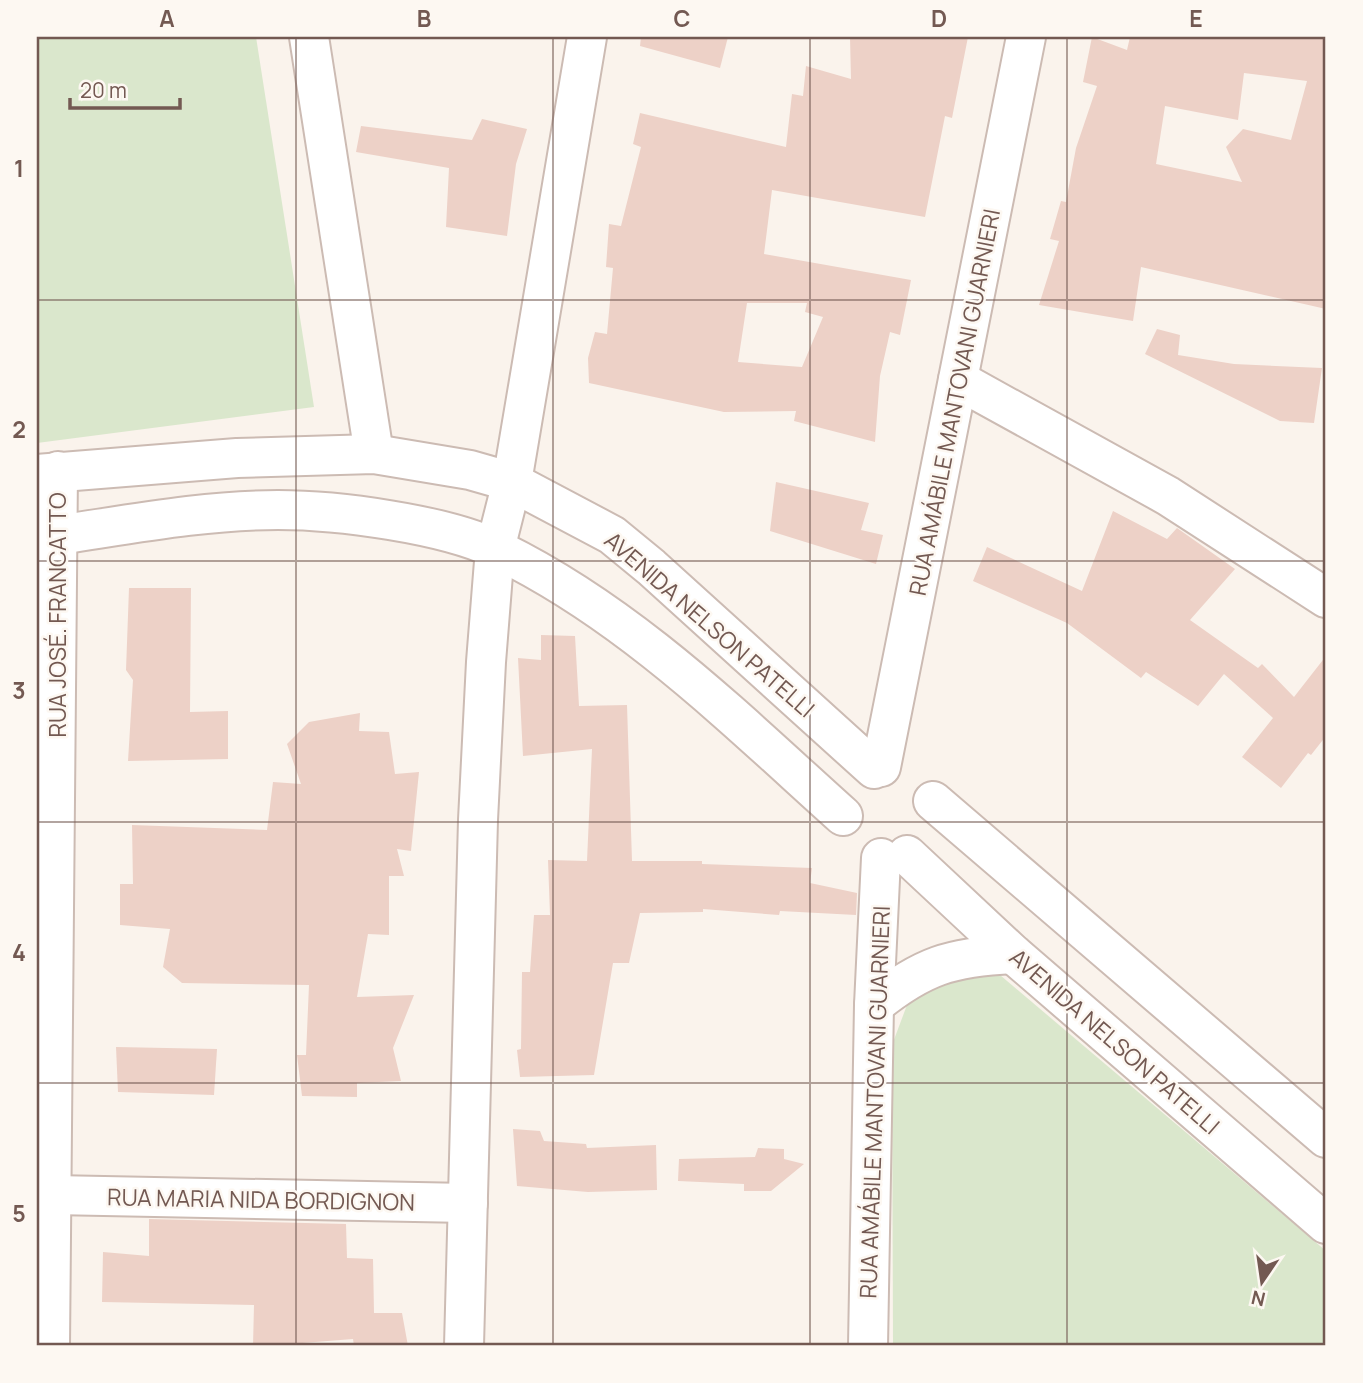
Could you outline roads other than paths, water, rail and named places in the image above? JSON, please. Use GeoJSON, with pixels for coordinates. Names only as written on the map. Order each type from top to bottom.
{"type":"FeatureCollection","features":[{"type":"Feature","properties":{"kind":"street"},"geometry":{"type":"LineString","coordinates":[[309,37],[374,454]]}},
{"type":"Feature","properties":{"kind":"street"},"geometry":{"type":"LineString","coordinates":[[464,1346],[478,820],[495,549],[512,482],[587,37]]}},
{"type":"Feature","properties":{"kind":"street","name":"RUA AMÁBILE MANTOVANI GUARNIERI"},"geometry":{"type":"LineString","coordinates":[[878,768],[1026,37]]}},
{"type":"Feature","properties":{"kind":"street"},"geometry":{"type":"LineString","coordinates":[[958,380],[1168,496],[1326,598]]}},
{"type":"Feature","properties":{"kind":"street","name":"AVENIDA NELSON PATELLI"},"geometry":{"type":"LineString","coordinates":[[47,472],[237,458],[374,454],[470,470],[512,482],[612,535],[652,567],[878,768]]}},
{"type":"Feature","properties":{"kind":"street","name":"RUA JOSÉ. FRANCATTO"},"geometry":{"type":"LineString","coordinates":[[47,472],[53,1195],[50,1346]]}},
{"type":"Feature","properties":{"kind":"street"},"geometry":{"type":"LineString","coordinates":[[47,536],[212,513],[279,510],[366,516],[439,532],[495,549],[600,610],[656,651],[843,816],[852,840],[865,852],[894,856],[928,837],[934,820],[933,801],[926,786],[913,773],[896,767],[878,768],[863,774],[847,793],[843,816]]}},
{"type":"Feature","properties":{"kind":"street"},"geometry":{"type":"LineString","coordinates":[[933,801],[1326,1138]]}},
{"type":"Feature","properties":{"kind":"street","name":"AVENIDA NELSON PATELLI"},"geometry":{"type":"LineString","coordinates":[[894,856],[1013,954],[1326,1224]]}},
{"type":"Feature","properties":{"kind":"street","name":"RUA AMÁBILE MANTOVANI GUARNIERI"},"geometry":{"type":"LineString","coordinates":[[868,1346],[874,1005],[894,856]]}},
{"type":"Feature","properties":{"kind":"street"},"geometry":{"type":"LineString","coordinates":[[874,1005],[904,980],[929,967],[969,956],[1013,954]]}},
{"type":"Feature","properties":{"kind":"street","name":"RUA MARIA NIDA BORDIGNON"},"geometry":{"type":"LineString","coordinates":[[53,1195],[468,1203]]}}]}
